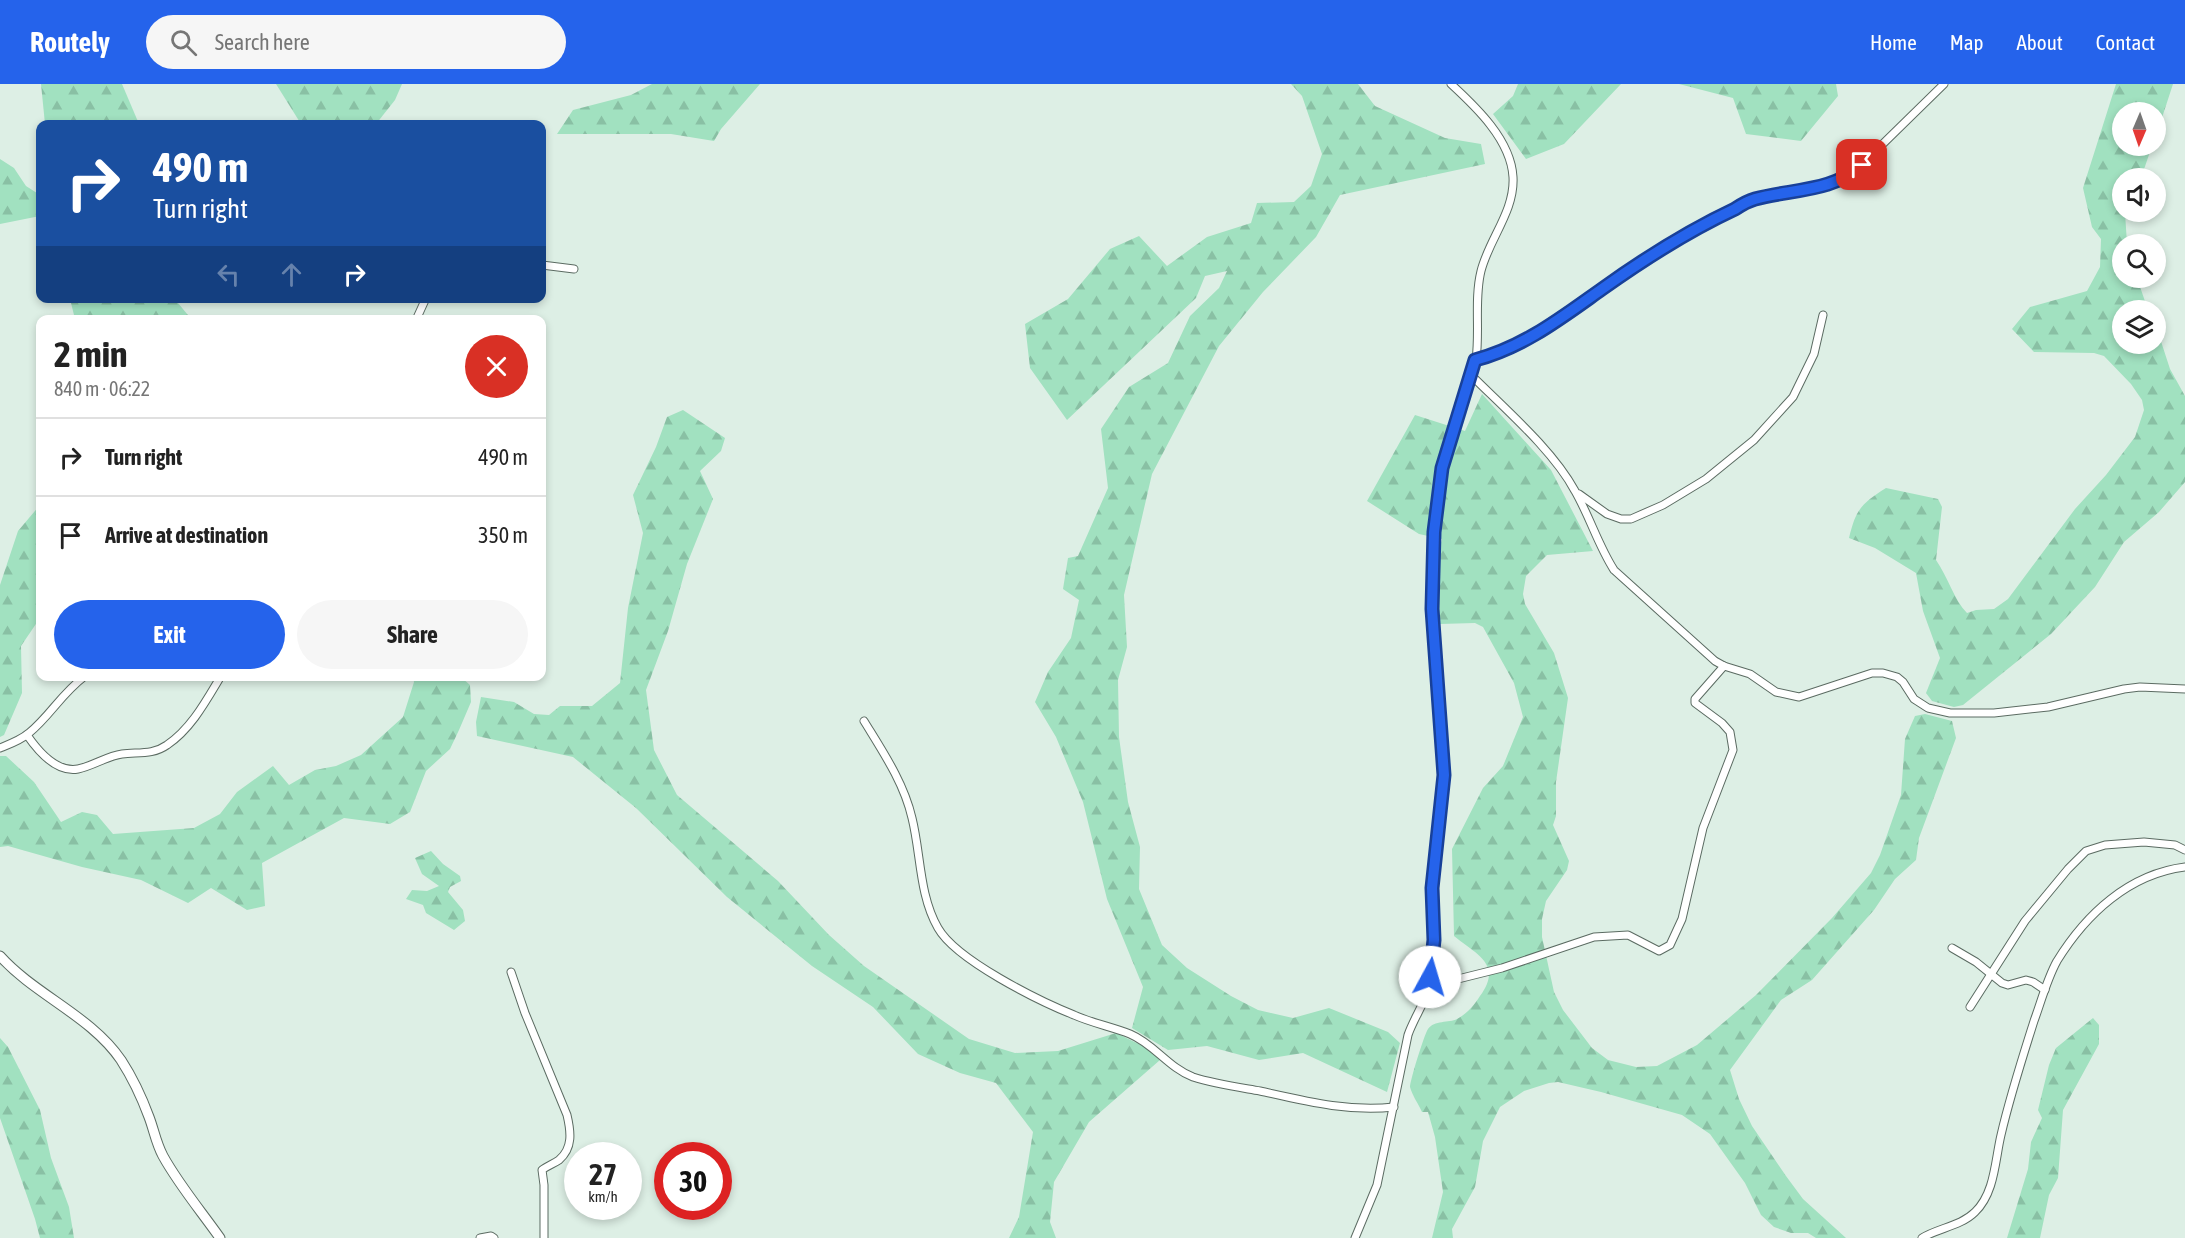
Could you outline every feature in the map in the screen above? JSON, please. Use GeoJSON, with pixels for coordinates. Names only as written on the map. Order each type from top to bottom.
{"type":"FeatureCollection","features":[{"type":"Feature","properties":{"kind":"street"},"geometry":{"type":"LineString","coordinates":[[1355,1238],[1377,1185],[1408,1035],[1415,1015],[1424,1000],[1430,977],[1434,940],[1432,888],[1444,775],[1432,609],[1434,532],[1442,468],[1475,360],[1481,272],[1512,194],[1513,176],[1510,159],[1498,137],[1471,103],[1451,84]]}},
{"type":"Feature","properties":{"kind":"street"},"geometry":{"type":"LineString","coordinates":[[1475,360],[1500,353],[1557,322],[1658,251],[1719,216],[1753,200],[1805,190],[1850,176],[1944,84]]}},
{"type":"Feature","properties":{"kind":"street"},"geometry":{"type":"LineString","coordinates":[[546,265],[574,269]]}},
{"type":"Feature","properties":{"kind":"street"},"geometry":{"type":"LineString","coordinates":[[1575,490],[1607,514],[1621,519],[1631,519],[1663,505],[1706,479],[1754,440],[1792,397],[1814,354],[1823,315]]}},
{"type":"Feature","properties":{"kind":"street"},"geometry":{"type":"LineString","coordinates":[[1471,375],[1559,467],[1575,490],[1605,556],[1614,570],[1709,656],[1724,666],[1750,674],[1776,692],[1799,697],[1872,673],[1883,673],[1897,677],[1914,699],[1928,708],[1961,713],[1994,713],[2048,707],[2132,688],[2185,689]]}},
{"type":"Feature","properties":{"kind":"street"},"geometry":{"type":"LineString","coordinates":[[1424,1000],[1458,979],[1502,968],[1594,937],[1628,935],[1659,951],[1670,945],[1682,919],[1703,828],[1733,750],[1730,732],[1722,723],[1695,703],[1695,699],[1724,666]]}},
{"type":"Feature","properties":{"kind":"street"},"geometry":{"type":"LineString","coordinates":[[0,748],[27,735],[38,726],[59,698],[79,681]]}},
{"type":"Feature","properties":{"kind":"street"},"geometry":{"type":"LineString","coordinates":[[27,735],[45,757],[68,769],[79,769],[117,756],[149,753],[166,745],[188,726],[218,681]]}},
{"type":"Feature","properties":{"kind":"street"},"geometry":{"type":"LineString","coordinates":[[864,721],[888,760],[904,793],[912,818],[929,906],[939,929],[956,948],[978,964],[1073,1015],[1130,1034],[1146,1043],[1175,1068],[1192,1077],[1345,1108],[1394,1107]]}},
{"type":"Feature","properties":{"kind":"street"},"geometry":{"type":"LineString","coordinates":[[1970,1007],[2025,921],[2086,851],[2105,845],[2144,842],[2175,845],[2185,850]]}},
{"type":"Feature","properties":{"kind":"street"},"geometry":{"type":"LineString","coordinates":[[1922,1238],[1975,1213],[1989,1193],[2013,1084],[2045,990],[2056,963],[2082,926],[2107,902],[2147,876],[2167,869],[2185,867]]}},
{"type":"Feature","properties":{"kind":"street"},"geometry":{"type":"LineString","coordinates":[[1952,948],[2008,985],[2020,980],[2033,982],[2045,990]]}},
{"type":"Feature","properties":{"kind":"street"},"geometry":{"type":"LineString","coordinates":[[0,956],[28,982],[82,1022],[120,1059],[141,1097],[155,1139],[164,1157],[220,1238]]}},
{"type":"Feature","properties":{"kind":"street"},"geometry":{"type":"LineString","coordinates":[[511,972],[563,1105],[570,1130],[570,1142],[566,1153],[542,1170],[544,1238]]}},
{"type":"Feature","properties":{"kind":"street"},"geometry":{"type":"LineString","coordinates":[[480,1238],[491,1236],[494,1238]]}},
{"type":"Feature","properties":{"kind":"green space"},"geometry":{"type":"Polygon","coordinates":[[[41,84],[122,84],[137,120],[45,120],[41,84]]]}},
{"type":"Feature","properties":{"kind":"green space"},"geometry":{"type":"Polygon","coordinates":[[[276,84],[402,84],[395,100],[379,120],[298,120],[276,84]]]}},
{"type":"Feature","properties":{"kind":"green space"},"geometry":{"type":"Polygon","coordinates":[[[652,84],[760,84],[721,129],[714,141],[671,134],[557,134],[573,110],[631,95],[652,84]]]}},
{"type":"Feature","properties":{"kind":"green space"},"geometry":{"type":"Polygon","coordinates":[[[1291,84],[1358,84],[1375,106],[1445,138],[1481,144],[1485,164],[1340,195],[1316,237],[1263,292],[1219,346],[1152,474],[1124,595],[1127,647],[1118,680],[1119,737],[1128,802],[1140,847],[1139,889],[1162,945],[1187,968],[1258,1010],[1293,1018],[1329,1008],[1388,1032],[1400,1043],[1387,1092],[1303,1053],[1259,1060],[1207,1046],[1168,1050],[1132,1028],[1143,987],[1107,899],[1083,802],[1056,737],[1035,702],[1048,672],[1071,638],[1079,600],[1063,589],[1068,558],[1078,556],[1108,488],[1101,429],[1129,387],[1168,363],[1190,316],[1219,288],[1227,271],[1205,276],[1196,298],[1067,420],[1030,368],[1025,324],[1068,299],[1110,249],[1139,236],[1167,266],[1207,237],[1251,223],[1257,203],[1294,202],[1311,186],[1322,154],[1302,96],[1291,84]]]}},
{"type":"Feature","properties":{"kind":"green space"},"geometry":{"type":"Polygon","coordinates":[[[1518,84],[1621,84],[1564,144],[1526,159],[1493,114],[1513,96],[1518,84]]]}},
{"type":"Feature","properties":{"kind":"green space"},"geometry":{"type":"Polygon","coordinates":[[[1679,84],[1836,84],[1838,96],[1801,141],[1746,134],[1733,98],[1679,84]]]}},
{"type":"Feature","properties":{"kind":"green space"},"geometry":{"type":"Polygon","coordinates":[[[2116,84],[2173,84],[2166,105],[2166,102],[2112,102],[2112,156],[2149,156],[2144,168],[2112,168],[2112,222],[2126,222],[2126,234],[2112,234],[2112,288],[2140,288],[2145,300],[2112,300],[2112,354],[2165,354],[2170,369],[2185,396],[2185,482],[2159,512],[2124,542],[2095,587],[2051,634],[1963,705],[1954,707],[1932,701],[1926,693],[1940,658],[1923,611],[1916,573],[1875,548],[1849,538],[1861,508],[1886,488],[1938,499],[1942,507],[1936,560],[1958,602],[1967,613],[1994,609],[2008,599],[2075,509],[2106,475],[2135,437],[2144,410],[2142,400],[2131,384],[2104,356],[2094,353],[2034,352],[2012,329],[2030,307],[2087,291],[2100,267],[2101,239],[2092,227],[2083,188],[2116,84]]]}},
{"type":"Feature","properties":{"kind":"green space"},"geometry":{"type":"Polygon","coordinates":[[[0,159],[14,168],[26,186],[36,192],[36,217],[0,224],[0,159]]]}},
{"type":"Feature","properties":{"kind":"green space"},"geometry":{"type":"Polygon","coordinates":[[[71,303],[178,303],[188,315],[74,315],[71,303]]]}},
{"type":"Feature","properties":{"kind":"green space"},"geometry":{"type":"Polygon","coordinates":[[[1482,394],[1551,470],[1593,551],[1547,555],[1526,576],[1523,594],[1525,604],[1554,653],[1568,698],[1556,782],[1556,816],[1553,825],[1569,861],[1567,870],[1546,901],[1542,919],[1542,937],[1554,992],[1563,1010],[1592,1048],[1608,1060],[1636,1067],[1657,1066],[1697,1045],[1756,995],[1832,918],[1871,873],[1880,855],[1901,795],[1905,739],[1915,716],[1925,714],[1952,721],[1956,738],[1919,838],[1916,860],[1895,879],[1874,910],[1812,980],[1781,1000],[1730,1070],[1739,1099],[1752,1126],[1786,1176],[1803,1199],[1846,1238],[1816,1238],[1808,1233],[1791,1233],[1774,1227],[1761,1215],[1745,1183],[1710,1134],[1682,1115],[1558,1082],[1524,1091],[1500,1107],[1483,1141],[1475,1187],[1452,1229],[1453,1238],[1432,1238],[1443,1192],[1435,1137],[1428,1112],[1422,1112],[1410,1087],[1428,1029],[1434,1024],[1457,1019],[1470,1009],[1486,985],[1489,976],[1484,961],[1454,936],[1452,849],[1483,788],[1503,766],[1523,717],[1514,683],[1483,627],[1475,623],[1440,624],[1432,574],[1442,539],[1419,534],[1367,501],[1415,415],[1465,431],[1482,394]]]}},
{"type":"Feature","properties":{"kind":"green space"},"geometry":{"type":"Polygon","coordinates":[[[683,410],[725,438],[721,451],[700,471],[713,499],[687,564],[668,631],[646,690],[654,750],[677,795],[778,881],[829,935],[864,966],[969,1039],[1015,1053],[1058,1051],[1116,1033],[1145,1047],[1160,1060],[1089,1122],[1054,1182],[1050,1222],[1056,1238],[1009,1238],[1019,1217],[1033,1132],[996,1083],[960,1073],[918,1054],[873,1007],[812,966],[727,897],[636,808],[573,757],[477,736],[476,722],[481,697],[514,702],[534,714],[549,715],[560,706],[592,706],[620,683],[628,608],[643,533],[633,495],[656,447],[667,417],[683,410]]]}},
{"type":"Feature","properties":{"kind":"green space"},"geometry":{"type":"Polygon","coordinates":[[[36,510],[36,624],[21,646],[22,693],[4,735],[0,737],[0,585],[18,531],[36,510]]]}},
{"type":"Feature","properties":{"kind":"green space"},"geometry":{"type":"Polygon","coordinates":[[[466,681],[470,685],[471,702],[450,749],[426,771],[410,812],[390,824],[344,818],[262,863],[265,906],[247,910],[211,888],[188,903],[141,880],[82,867],[8,846],[0,847],[0,756],[6,756],[34,782],[61,822],[82,812],[97,815],[113,834],[194,828],[220,814],[237,792],[273,766],[289,785],[315,770],[336,766],[361,755],[403,717],[414,682],[466,681]]]}},
{"type":"Feature","properties":{"kind":"green space"},"geometry":{"type":"Polygon","coordinates":[[[431,851],[443,864],[460,876],[461,881],[450,887],[448,892],[463,910],[465,921],[454,930],[426,913],[423,905],[406,899],[412,890],[427,891],[439,886],[422,874],[415,858],[431,851]]]}},
{"type":"Feature","properties":{"kind":"green space"},"geometry":{"type":"Polygon","coordinates":[[[2093,1018],[2099,1025],[2099,1044],[2063,1110],[2058,1178],[2049,1195],[2040,1238],[2007,1238],[2028,1169],[2031,1142],[2042,1118],[2038,1110],[2049,1065],[2056,1048],[2093,1018]]]}},
{"type":"Feature","properties":{"kind":"green space"},"geometry":{"type":"Polygon","coordinates":[[[0,1038],[8,1047],[40,1110],[51,1158],[69,1207],[74,1238],[40,1238],[0,1118],[0,1038]]]}},
{"type":"Feature","properties":{"kind":"route"},"geometry":{"type":"LineString","coordinates":[[1430,977],[1434,940],[1432,888],[1444,775],[1432,609],[1434,532],[1442,468],[1475,360],[1500,353],[1557,322],[1658,251],[1702,225],[1753,200],[1805,190],[1850,176],[1862,165]]}}]}
